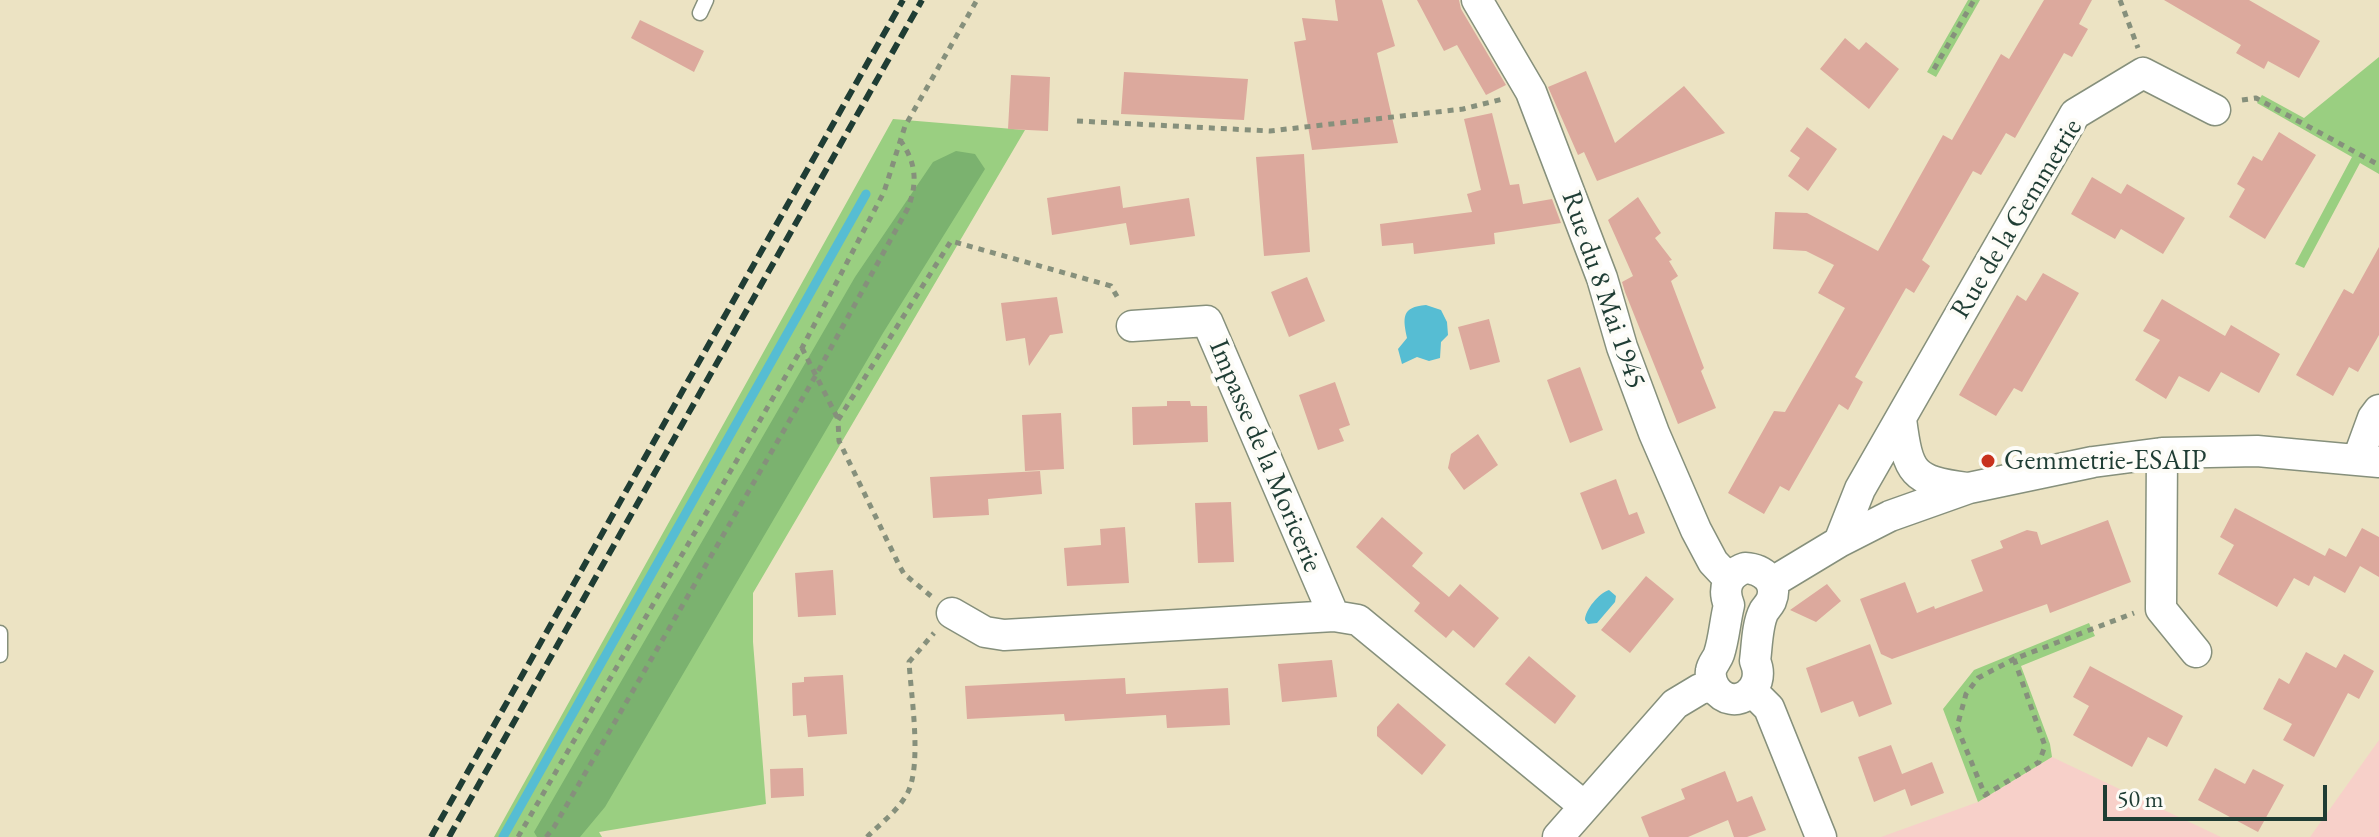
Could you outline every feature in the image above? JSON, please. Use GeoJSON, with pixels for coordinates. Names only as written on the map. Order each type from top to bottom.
{"type":"FeatureCollection","features":[{"type":"Feature","properties":{"kind":"street","name":"Rue du 8 Mai 1945"},"geometry":{"type":"LineString","coordinates":[[1477,0],[1531,92],[1602,278],[1622,347],[1654,433],[1696,530],[1729,592]]}},
{"type":"Feature","properties":{"kind":"street","name":"Rue de la Gemmetrie"},"geometry":{"type":"LineString","coordinates":[[1839,542],[1860,489],[2075,114],[2143,73],[2228,105]]}},
{"type":"Feature","properties":{"kind":"street","name":"Impasse de la Moricerie"},"geometry":{"type":"LineString","coordinates":[[1132,326],[1207,321],[1334,616]]}},
{"type":"Feature","properties":{"kind":"street"},"geometry":{"type":"LineString","coordinates":[[1771,583],[1890,516],[1969,488],[2093,462],[2162,453],[2257,451],[2368,461],[2373,418],[2379,410]]}},
{"type":"Feature","properties":{"kind":"street"},"geometry":{"type":"LineString","coordinates":[[1901,419],[1910,464],[1918,474],[1935,484],[1969,488]]}},
{"type":"Feature","properties":{"kind":"street"},"geometry":{"type":"LineString","coordinates":[[2162,453],[2161,609],[2196,652]]}},
{"type":"Feature","properties":{"kind":"street"},"geometry":{"type":"LineString","coordinates":[[1738,571],[1760,571],[1771,583],[1772,599],[1763,612],[1753,676],[1746,696],[1731,699],[1718,692],[1716,671],[1729,592],[1738,571]]}},
{"type":"Feature","properties":{"kind":"street"},"geometry":{"type":"LineString","coordinates":[[1729,592],[1741,615],[1763,612]]}},
{"type":"Feature","properties":{"kind":"street","name":"Impasse de la Moricerie"},"geometry":{"type":"LineString","coordinates":[[952,613],[985,632],[1004,635],[1334,616],[1358,620],[1584,806]]}},
{"type":"Feature","properties":{"kind":"street"},"geometry":{"type":"LineString","coordinates":[[1558,837],[1675,704],[1700,689],[1716,671],[1725,652],[1742,651],[1769,708],[1821,837]]}},
{"type":"Feature","properties":{"kind":"lane"},"geometry":{"type":"LineString","coordinates":[[0,633],[0,655]]}},
{"type":"Feature","properties":{"kind":"path"},"geometry":{"type":"LineString","coordinates":[[518,837],[802,348],[884,192],[905,126],[977,0]]}},
{"type":"Feature","properties":{"kind":"path"},"geometry":{"type":"LineString","coordinates":[[1934,69],[1974,0]]}},
{"type":"Feature","properties":{"kind":"path"},"geometry":{"type":"LineString","coordinates":[[2120,0],[2138,49]]}},
{"type":"Feature","properties":{"kind":"path"},"geometry":{"type":"LineString","coordinates":[[1077,121],[1270,131],[1463,109],[1531,92]]}},
{"type":"Feature","properties":{"kind":"path"},"geometry":{"type":"LineString","coordinates":[[2228,105],[2256,98],[2379,165]]}},
{"type":"Feature","properties":{"kind":"path"},"geometry":{"type":"LineString","coordinates":[[546,837],[816,375],[914,194],[914,164],[900,140]]}},
{"type":"Feature","properties":{"kind":"path"},"geometry":{"type":"LineString","coordinates":[[838,420],[951,241],[1111,286]]}},
{"type":"Feature","properties":{"kind":"path"},"geometry":{"type":"LineString","coordinates":[[802,348],[838,420],[839,441],[904,574]]}},
{"type":"Feature","properties":{"kind":"path"},"geometry":{"type":"LineString","coordinates":[[2014,659],[2045,746],[2039,762],[1985,795],[1957,727],[1966,694],[1978,678],[2014,659],[2143,610]]}},
{"type":"Feature","properties":{"kind":"path"},"geometry":{"type":"LineString","coordinates":[[867,837],[902,802],[913,777],[915,761],[909,662],[914,654]]}},
{"type":"Feature","properties":{"kind":"shaded area"},"geometry":{"type":"Polygon","coordinates":[[[2379,740],[2379,837],[2310,837],[2379,740]]]}},
{"type":"Feature","properties":{"kind":"shaded area"},"geometry":{"type":"Polygon","coordinates":[[[2052,757],[2221,837],[1881,837],[1978,802],[2052,757]]]}},
{"type":"Feature","properties":{"kind":"green space"},"geometry":{"type":"Polygon","coordinates":[[[1968,0],[1980,0],[1936,77],[1927,72],[1968,0]]]}},
{"type":"Feature","properties":{"kind":"green space"},"geometry":{"type":"Polygon","coordinates":[[[2379,57],[2379,174],[2360,163],[2304,268],[2295,264],[2352,157],[2257,103],[2262,95],[2304,118],[2379,57]]]}},
{"type":"Feature","properties":{"kind":"green space"},"geometry":{"type":"Polygon","coordinates":[[[893,119],[1025,130],[753,593],[753,642],[766,804],[599,832],[602,837],[494,837],[893,119]]]}},
{"type":"Feature","properties":{"kind":"green space"},"geometry":{"type":"Polygon","coordinates":[[[956,151],[975,154],[985,169],[883,333],[605,807],[580,837],[537,837],[534,832],[855,277],[933,162],[956,151]]]}},
{"type":"Feature","properties":{"kind":"green space"},"geometry":{"type":"Polygon","coordinates":[[[2089,623],[2095,636],[2021,666],[2052,757],[1978,802],[1943,709],[1974,670],[2089,623]]]}},
{"type":"Feature","properties":{"kind":"water"},"geometry":{"type":"Polygon","coordinates":[[[1426,305],[1441,310],[1447,322],[1448,335],[1441,342],[1440,358],[1429,361],[1417,357],[1402,364],[1398,349],[1407,338],[1406,315],[1412,308],[1426,305]]]}},
{"type":"Feature","properties":{"kind":"water"},"geometry":{"type":"Polygon","coordinates":[[[1609,590],[1616,596],[1615,602],[1597,623],[1588,624],[1585,620],[1590,607],[1609,590]]]}},
{"type":"Feature","properties":{"kind":"building"},"geometry":{"type":"Polygon","coordinates":[[[1335,0],[1382,0],[1395,46],[1377,53],[1398,143],[1312,150],[1294,42],[1306,40],[1302,18],[1338,21],[1335,0]]]}},
{"type":"Feature","properties":{"kind":"building"},"geometry":{"type":"Polygon","coordinates":[[[1417,0],[1459,0],[1461,9],[1506,85],[1486,95],[1457,45],[1444,51],[1417,0]]]}},
{"type":"Feature","properties":{"kind":"building"},"geometry":{"type":"Polygon","coordinates":[[[2044,0],[2092,0],[2079,24],[2088,29],[2072,57],[2064,53],[2015,138],[2006,133],[1981,175],[1973,171],[1922,260],[1930,266],[1914,293],[1906,288],[1855,377],[1863,382],[1848,410],[1839,404],[1789,491],[1780,486],[1764,514],[1728,493],[1774,411],[1785,412],[1845,308],[1818,293],[1834,265],[1806,251],[1773,249],[1775,212],[1807,213],[1878,251],[1943,135],[1952,140],[2001,54],[2009,59],[2044,0]]]}},
{"type":"Feature","properties":{"kind":"building"},"geometry":{"type":"Polygon","coordinates":[[[2164,0],[2249,0],[2320,41],[2299,78],[2268,61],[2264,69],[2236,53],[2241,45],[2164,0]]]}},
{"type":"Feature","properties":{"kind":"building"},"geometry":{"type":"Polygon","coordinates":[[[640,20],[704,51],[694,72],[631,38],[640,20]]]}},
{"type":"Feature","properties":{"kind":"building"},"geometry":{"type":"Polygon","coordinates":[[[1845,38],[1859,50],[1866,42],[1899,69],[1869,109],[1820,69],[1845,38]]]}},
{"type":"Feature","properties":{"kind":"building"},"geometry":{"type":"Polygon","coordinates":[[[1586,71],[1615,143],[1684,86],[1725,133],[1597,181],[1584,152],[1578,155],[1548,87],[1586,71]]]}},
{"type":"Feature","properties":{"kind":"building"},"geometry":{"type":"Polygon","coordinates":[[[1124,72],[1248,79],[1244,120],[1121,114],[1124,72]]]}},
{"type":"Feature","properties":{"kind":"building"},"geometry":{"type":"Polygon","coordinates":[[[1011,75],[1050,77],[1048,131],[1008,129],[1011,75]]]}},
{"type":"Feature","properties":{"kind":"building"},"geometry":{"type":"Polygon","coordinates":[[[1492,113],[1510,185],[1519,184],[1523,204],[1552,199],[1561,223],[1494,233],[1495,244],[1414,254],[1413,243],[1382,246],[1380,224],[1472,212],[1467,194],[1481,190],[1464,119],[1492,113]]]}},
{"type":"Feature","properties":{"kind":"building"},"geometry":{"type":"Polygon","coordinates":[[[1807,127],[1837,149],[1808,191],[1788,176],[1800,158],[1790,151],[1807,127]]]}},
{"type":"Feature","properties":{"kind":"building"},"geometry":{"type":"Polygon","coordinates":[[[2279,132],[2316,155],[2265,239],[2229,217],[2245,189],[2237,184],[2253,156],[2262,161],[2279,132]]]}},
{"type":"Feature","properties":{"kind":"building"},"geometry":{"type":"Polygon","coordinates":[[[1304,154],[1310,252],[1264,256],[1256,157],[1304,154]]]}},
{"type":"Feature","properties":{"kind":"building"},"geometry":{"type":"Polygon","coordinates":[[[2092,177],[2121,194],[2127,184],[2185,218],[2163,254],[2121,229],[2115,239],[2071,214],[2092,177]]]}},
{"type":"Feature","properties":{"kind":"building"},"geometry":{"type":"Polygon","coordinates":[[[1120,186],[1123,208],[1189,198],[1195,236],[1130,245],[1126,223],[1052,235],[1047,198],[1120,186]]]}},
{"type":"Feature","properties":{"kind":"building"},"geometry":{"type":"Polygon","coordinates":[[[1638,197],[1661,233],[1655,238],[1672,260],[1669,261],[1678,276],[1671,281],[1716,408],[1678,424],[1625,292],[1622,282],[1633,276],[1608,220],[1638,197]]]}},
{"type":"Feature","properties":{"kind":"building"},"geometry":{"type":"Polygon","coordinates":[[[2379,247],[2379,335],[2358,372],[2349,367],[2333,396],[2296,375],[2344,289],[2353,294],[2379,247]]]}},
{"type":"Feature","properties":{"kind":"building"},"geometry":{"type":"Polygon","coordinates":[[[2043,273],[2079,293],[2022,392],[2014,388],[1996,416],[1959,395],[2017,295],[2026,301],[2043,273]]]}},
{"type":"Feature","properties":{"kind":"building"},"geometry":{"type":"Polygon","coordinates":[[[1307,277],[1325,321],[1289,337],[1271,292],[1307,277]]]}},
{"type":"Feature","properties":{"kind":"building"},"geometry":{"type":"Polygon","coordinates":[[[1057,297],[1063,333],[1050,335],[1029,366],[1025,338],[1006,341],[1001,303],[1057,297]]]}},
{"type":"Feature","properties":{"kind":"building"},"geometry":{"type":"Polygon","coordinates":[[[2162,299],[2225,336],[2231,325],[2280,354],[2259,393],[2221,372],[2209,392],[2179,376],[2166,399],[2135,380],[2160,340],[2143,331],[2162,299]]]}},
{"type":"Feature","properties":{"kind":"building"},"geometry":{"type":"Polygon","coordinates":[[[1489,319],[1500,362],[1470,370],[1458,327],[1489,319]]]}},
{"type":"Feature","properties":{"kind":"building"},"geometry":{"type":"Polygon","coordinates":[[[1580,367],[1603,430],[1570,443],[1547,380],[1580,367]]]}},
{"type":"Feature","properties":{"kind":"building"},"geometry":{"type":"Polygon","coordinates":[[[1335,382],[1350,425],[1339,429],[1344,441],[1318,450],[1299,395],[1335,382]]]}},
{"type":"Feature","properties":{"kind":"building"},"geometry":{"type":"Polygon","coordinates":[[[1167,401],[1190,401],[1191,406],[1207,406],[1208,442],[1133,445],[1132,407],[1167,406],[1167,401]]]}},
{"type":"Feature","properties":{"kind":"building"},"geometry":{"type":"Polygon","coordinates":[[[1061,413],[1064,469],[1025,471],[1022,415],[1061,413]]]}},
{"type":"Feature","properties":{"kind":"building"},"geometry":{"type":"Polygon","coordinates":[[[1478,434],[1498,465],[1464,490],[1448,468],[1451,454],[1478,434]]]}},
{"type":"Feature","properties":{"kind":"building"},"geometry":{"type":"Polygon","coordinates":[[[1040,471],[1042,494],[988,499],[989,515],[933,518],[930,477],[1040,471]]]}},
{"type":"Feature","properties":{"kind":"building"},"geometry":{"type":"Polygon","coordinates":[[[1616,479],[1629,515],[1637,512],[1645,533],[1602,550],[1580,493],[1616,479]]]}},
{"type":"Feature","properties":{"kind":"building"},"geometry":{"type":"Polygon","coordinates":[[[1231,502],[1234,562],[1198,563],[1195,503],[1231,502]]]}},
{"type":"Feature","properties":{"kind":"building"},"geometry":{"type":"Polygon","coordinates":[[[2235,508],[2325,556],[2329,548],[2346,557],[2362,528],[2379,537],[2379,577],[2360,566],[2345,593],[2314,576],[2309,586],[2294,578],[2277,607],[2218,574],[2234,545],[2220,537],[2235,508]]]}},
{"type":"Feature","properties":{"kind":"building"},"geometry":{"type":"Polygon","coordinates":[[[1382,517],[1423,553],[1412,566],[1449,597],[1460,584],[1499,618],[1474,648],[1453,630],[1446,638],[1414,611],[1420,603],[1356,547],[1382,517]]]}},
{"type":"Feature","properties":{"kind":"building"},"geometry":{"type":"Polygon","coordinates":[[[2108,520],[2131,582],[2050,613],[2047,604],[1892,659],[1881,654],[1860,599],[1905,582],[1917,613],[1934,606],[1935,609],[1983,591],[1971,560],[2003,548],[2000,541],[2027,530],[2037,532],[2041,545],[2108,520]]]}},
{"type":"Feature","properties":{"kind":"building"},"geometry":{"type":"Polygon","coordinates":[[[1125,527],[1129,583],[1067,586],[1064,548],[1101,545],[1100,529],[1125,527]]]}},
{"type":"Feature","properties":{"kind":"building"},"geometry":{"type":"Polygon","coordinates":[[[833,570],[836,615],[798,617],[795,573],[833,570]]]}},
{"type":"Feature","properties":{"kind":"building"},"geometry":{"type":"Polygon","coordinates":[[[1646,576],[1674,599],[1630,653],[1601,630],[1646,576]]]}},
{"type":"Feature","properties":{"kind":"building"},"geometry":{"type":"Polygon","coordinates":[[[1827,584],[1841,601],[1816,622],[1790,610],[1827,584]]]}},
{"type":"Feature","properties":{"kind":"building"},"geometry":{"type":"Polygon","coordinates":[[[1870,644],[1892,704],[1859,717],[1853,701],[1821,713],[1806,668],[1870,644]]]}},
{"type":"Feature","properties":{"kind":"building"},"geometry":{"type":"Polygon","coordinates":[[[2306,652],[2336,668],[2344,654],[2374,671],[2359,699],[2348,693],[2314,757],[2283,740],[2292,724],[2263,709],[2279,678],[2289,684],[2306,652]]]}},
{"type":"Feature","properties":{"kind":"building"},"geometry":{"type":"Polygon","coordinates":[[[1529,656],[1576,696],[1555,724],[1505,684],[1529,656]]]}},
{"type":"Feature","properties":{"kind":"building"},"geometry":{"type":"Polygon","coordinates":[[[1332,660],[1337,697],[1282,702],[1278,664],[1332,660]]]}},
{"type":"Feature","properties":{"kind":"building"},"geometry":{"type":"Polygon","coordinates":[[[2090,666],[2183,716],[2167,747],[2148,737],[2132,767],[2073,735],[2089,706],[2073,697],[2090,666]]]}},
{"type":"Feature","properties":{"kind":"building"},"geometry":{"type":"Polygon","coordinates":[[[843,675],[847,734],[808,737],[806,715],[793,716],[792,683],[804,682],[804,677],[843,675]]]}},
{"type":"Feature","properties":{"kind":"building"},"geometry":{"type":"Polygon","coordinates":[[[1125,678],[1126,694],[1228,688],[1230,725],[1167,728],[1166,715],[1065,721],[1064,714],[967,719],[965,686],[1125,678]]]}},
{"type":"Feature","properties":{"kind":"building"},"geometry":{"type":"Polygon","coordinates":[[[1398,703],[1446,745],[1422,775],[1377,736],[1377,727],[1398,703]]]}},
{"type":"Feature","properties":{"kind":"building"},"geometry":{"type":"Polygon","coordinates":[[[1891,745],[1902,774],[1932,762],[1944,793],[1911,806],[1905,789],[1874,802],[1858,757],[1891,745]]]}},
{"type":"Feature","properties":{"kind":"building"},"geometry":{"type":"Polygon","coordinates":[[[803,768],[804,796],[771,798],[770,769],[803,768]]]}},
{"type":"Feature","properties":{"kind":"building"},"geometry":{"type":"Polygon","coordinates":[[[2215,768],[2245,784],[2253,769],[2284,785],[2258,832],[2198,800],[2215,768]]]}},
{"type":"Feature","properties":{"kind":"building"},"geometry":{"type":"Polygon","coordinates":[[[1725,771],[1737,802],[1752,796],[1766,830],[1747,837],[1734,837],[1728,820],[1688,837],[1649,837],[1641,817],[1685,799],[1681,789],[1725,771]]]}},
{"type":"Feature","properties":{"kind":"waterway"},"geometry":{"type":"LineString","coordinates":[[503,837],[866,194]]}},
{"type":"Feature","properties":{"kind":"railway"},"geometry":{"type":"LineString","coordinates":[[431,837],[903,0]]}},
{"type":"Feature","properties":{"kind":"railway"},"geometry":{"type":"LineString","coordinates":[[449,837],[922,0]]}},
{"type":"Feature","properties":{"kind":"place","name":"Gemmetrie-ESAIP"},"geometry":{"type":"Point","coordinates":[1988,461]}}]}
